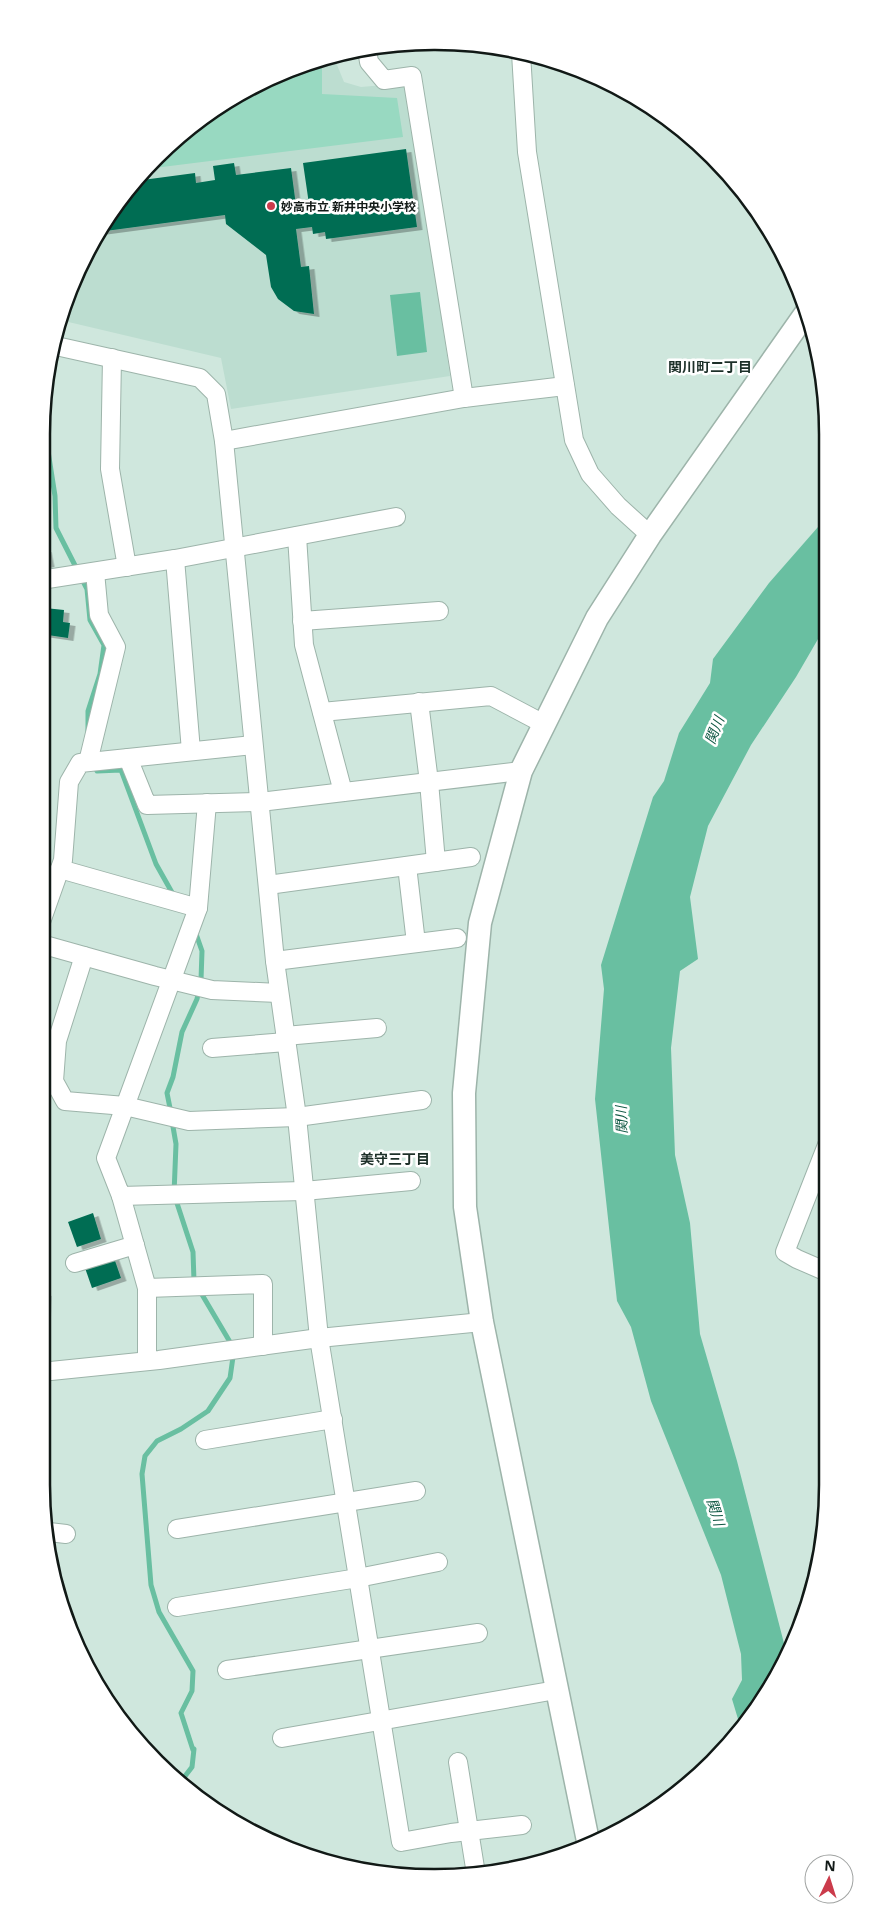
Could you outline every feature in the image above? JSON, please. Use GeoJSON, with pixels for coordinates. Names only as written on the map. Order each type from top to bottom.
{"type":"FeatureCollection","features":[{"type":"Feature","properties":{"kind":"street"},"geometry":{"type":"LineString","coordinates":[[368,56],[369,62],[384,80],[412,76],[464,398]]}},
{"type":"Feature","properties":{"kind":"street"},"geometry":{"type":"LineString","coordinates":[[522,60],[527,152],[574,440],[590,474],[618,506],[650,535]]}},
{"type":"Feature","properties":{"kind":"street"},"geometry":{"type":"LineString","coordinates":[[587,1837],[482,1322],[465,1207],[464,1093],[480,923],[521,772],[597,618],[650,535],[801,319]]}},
{"type":"Feature","properties":{"kind":"street"},"geometry":{"type":"LineString","coordinates":[[60,347],[200,378],[216,394],[224,441],[275,961],[297,1117],[319,1338],[401,1842],[522,1825]]}},
{"type":"Feature","properties":{"kind":"street"},"geometry":{"type":"LineString","coordinates":[[112,358],[110,469],[127,567]]}},
{"type":"Feature","properties":{"kind":"street"},"geometry":{"type":"LineString","coordinates":[[224,441],[464,398],[565,386]]}},
{"type":"Feature","properties":{"kind":"street"},"geometry":{"type":"LineString","coordinates":[[50,579],[175,559],[396,517]]}},
{"type":"Feature","properties":{"kind":"street"},"geometry":{"type":"LineString","coordinates":[[297,536],[304,645],[342,792]]}},
{"type":"Feature","properties":{"kind":"street"},"geometry":{"type":"LineString","coordinates":[[175,559],[191,751]]}},
{"type":"Feature","properties":{"kind":"street"},"geometry":{"type":"LineString","coordinates":[[88,762],[116,647],[99,616],[95,572]]}},
{"type":"Feature","properties":{"kind":"street"},"geometry":{"type":"LineString","coordinates":[[302,621],[439,611]]}},
{"type":"Feature","properties":{"kind":"street"},"geometry":{"type":"LineString","coordinates":[[322,712],[491,696],[544,724]]}},
{"type":"Feature","properties":{"kind":"street"},"geometry":{"type":"LineString","coordinates":[[420,702],[436,862]]}},
{"type":"Feature","properties":{"kind":"street"},"geometry":{"type":"LineString","coordinates":[[50,897],[63,860],[69,782],[80,763],[254,745]]}},
{"type":"Feature","properties":{"kind":"street"},"geometry":{"type":"LineString","coordinates":[[128,758],[147,805],[260,802],[521,772]]}},
{"type":"Feature","properties":{"kind":"street"},"geometry":{"type":"LineString","coordinates":[[147,1361],[147,1288],[121,1196],[106,1158],[198,908],[207,803]]}},
{"type":"Feature","properties":{"kind":"street"},"geometry":{"type":"LineString","coordinates":[[268,885],[471,857]]}},
{"type":"Feature","properties":{"kind":"street"},"geometry":{"type":"LineString","coordinates":[[407,866],[416,943]]}},
{"type":"Feature","properties":{"kind":"street"},"geometry":{"type":"LineString","coordinates":[[60,869],[198,908]]}},
{"type":"Feature","properties":{"kind":"street"},"geometry":{"type":"LineString","coordinates":[[275,961],[457,938]]}},
{"type":"Feature","properties":{"kind":"street"},"geometry":{"type":"LineString","coordinates":[[50,947],[212,990],[279,993]]}},
{"type":"Feature","properties":{"kind":"street"},"geometry":{"type":"LineString","coordinates":[[84,956],[57,1041],[54,1080],[65,1101],[125,1106],[189,1121],[297,1117],[422,1100]]}},
{"type":"Feature","properties":{"kind":"street"},"geometry":{"type":"LineString","coordinates":[[212,1048],[377,1028]]}},
{"type":"Feature","properties":{"kind":"street"},"geometry":{"type":"LineString","coordinates":[[819,1166],[786,1252],[819,1269]]}},
{"type":"Feature","properties":{"kind":"street"},"geometry":{"type":"LineString","coordinates":[[121,1196],[304,1191],[411,1181]]}},
{"type":"Feature","properties":{"kind":"street"},"geometry":{"type":"LineString","coordinates":[[75,1263],[135,1245]]}},
{"type":"Feature","properties":{"kind":"street"},"geometry":{"type":"LineString","coordinates":[[147,1288],[263,1284],[263,1346]]}},
{"type":"Feature","properties":{"kind":"street"},"geometry":{"type":"LineString","coordinates":[[50,1371],[147,1361],[319,1338],[482,1322]]}},
{"type":"Feature","properties":{"kind":"street"},"geometry":{"type":"LineString","coordinates":[[205,1440],[333,1419]]}},
{"type":"Feature","properties":{"kind":"street"},"geometry":{"type":"LineString","coordinates":[[177,1529],[416,1491]]}},
{"type":"Feature","properties":{"kind":"street"},"geometry":{"type":"LineString","coordinates":[[177,1607],[358,1578],[438,1562]]}},
{"type":"Feature","properties":{"kind":"street"},"geometry":{"type":"LineString","coordinates":[[227,1670],[478,1633]]}},
{"type":"Feature","properties":{"kind":"street"},"geometry":{"type":"LineString","coordinates":[[282,1738],[556,1690]]}},
{"type":"Feature","properties":{"kind":"street"},"geometry":{"type":"LineString","coordinates":[[458,1762],[475,1867]]}},
{"type":"Feature","properties":{"kind":"shaded area","name":"妙高市立 新井中央小学校"},"geometry":{"type":"Polygon","coordinates":[[[336,63],[344,82],[361,87],[407,83],[450,376],[231,409],[221,358],[67,322],[79,287],[90,264],[129,200],[181,145],[200,129],[242,102],[287,79],[336,63]]]}},
{"type":"Feature","properties":{"kind":"shaded area"},"geometry":{"type":"Polygon","coordinates":[[[322,67],[322,94],[397,98],[403,137],[159,167],[200,129],[242,102],[287,79],[322,67]]]}},
{"type":"Feature","properties":{"kind":"water"},"geometry":{"type":"Polygon","coordinates":[[[420,292],[427,352],[397,356],[390,295],[420,292]]]}},
{"type":"Feature","properties":{"kind":"water","name":"関川"},"geometry":{"type":"Polygon","coordinates":[[[819,526],[819,637],[796,677],[751,745],[708,826],[690,897],[698,959],[680,971],[671,1048],[675,1155],[690,1223],[700,1334],[737,1461],[784,1644],[767,1677],[739,1721],[732,1699],[742,1680],[741,1654],[721,1575],[651,1401],[631,1327],[617,1301],[595,1099],[604,989],[601,965],[653,797],[664,781],[679,733],[710,683],[713,659],[769,583],[819,526]]]}},
{"type":"Feature","properties":{"kind":"building"},"geometry":{"type":"Polygon","coordinates":[[[406,149],[417,227],[326,239],[325,232],[313,234],[312,227],[296,229],[301,267],[309,266],[314,314],[294,311],[278,299],[271,287],[266,255],[226,224],[225,215],[109,231],[129,200],[147,179],[195,173],[196,183],[215,180],[213,166],[234,163],[236,175],[291,168],[297,213],[310,211],[303,163],[406,149]]]}},
{"type":"Feature","properties":{"kind":"building"},"geometry":{"type":"Polygon","coordinates":[[[50,609],[64,610],[63,622],[70,623],[68,638],[50,635],[50,609]]]}},
{"type":"Feature","properties":{"kind":"building"},"geometry":{"type":"Polygon","coordinates":[[[93,1213],[101,1239],[77,1247],[68,1222],[93,1213]]]}},
{"type":"Feature","properties":{"kind":"building"},"geometry":{"type":"Polygon","coordinates":[[[113,1255],[121,1278],[92,1288],[84,1265],[113,1255]]]}},
{"type":"Feature","properties":{"kind":"waterway"},"geometry":{"type":"LineString","coordinates":[[50,464],[55,496],[56,528],[87,589],[90,620],[104,645],[100,674],[88,711],[88,731]]}},
{"type":"Feature","properties":{"kind":"waterway"},"geometry":{"type":"LineString","coordinates":[[94,764],[97,771],[121,770],[156,864],[174,896]]}},
{"type":"Feature","properties":{"kind":"waterway"},"geometry":{"type":"LineString","coordinates":[[171,1113],[167,1093],[173,1077],[182,1032],[197,999],[201,980],[202,951],[195,931]]}},
{"type":"Feature","properties":{"kind":"waterway"},"geometry":{"type":"LineString","coordinates":[[172,1121],[176,1144],[174,1194],[193,1252],[194,1281],[230,1342],[233,1357],[230,1378],[208,1411],[181,1429],[157,1441],[145,1456],[142,1474],[151,1585],[159,1612],[193,1671],[192,1691],[181,1713],[194,1749],[192,1767],[184,1777]]}},
{"type":"Feature","properties":{"kind":"place","name":"妙高市立 新井中央小学校"},"geometry":{"type":"Point","coordinates":[271,206]}},
{"type":"Feature","properties":{"kind":"district","name":"関川町二丁目"},"geometry":{"type":"Point","coordinates":[710,366]}},
{"type":"Feature","properties":{"kind":"district","name":"美守三丁目"},"geometry":{"type":"Point","coordinates":[395,1158]}}]}
